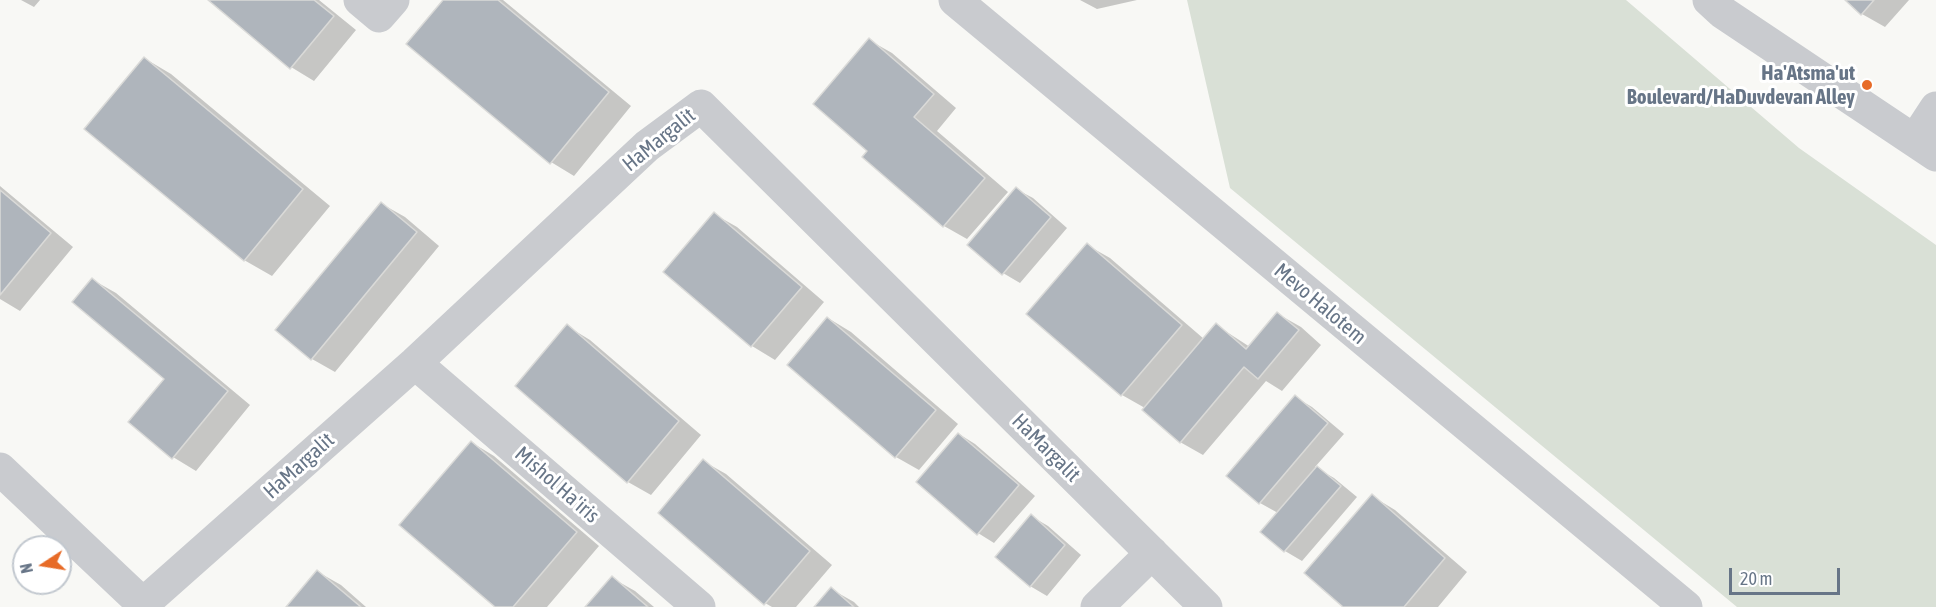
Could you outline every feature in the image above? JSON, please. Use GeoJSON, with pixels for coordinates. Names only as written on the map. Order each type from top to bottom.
{"type":"FeatureCollection","features":[{"type":"Feature","properties":{"kind":"street"},"geometry":{"type":"LineString","coordinates":[[360,0],[379,16],[393,0]]}},
{"type":"Feature","properties":{"kind":"street","name":"Mevo Halotem"},"geometry":{"type":"LineString","coordinates":[[955,0],[1686,607]]}},
{"type":"Feature","properties":{"kind":"street"},"geometry":{"type":"LineString","coordinates":[[1709,0],[1722,12],[1925,147],[1936,108]]}},
{"type":"Feature","properties":{"kind":"street","name":"HaMargalit"},"geometry":{"type":"LineString","coordinates":[[145,605],[415,363],[647,146],[701,106],[1206,607]]}},
{"type":"Feature","properties":{"kind":"street","name":"Mishol Ha'iris"},"geometry":{"type":"LineString","coordinates":[[415,363],[699,607]]}},
{"type":"Feature","properties":{"kind":"street"},"geometry":{"type":"LineString","coordinates":[[0,469],[145,605]]}},
{"type":"Feature","properties":{"kind":"street"},"geometry":{"type":"LineString","coordinates":[[1097,607],[1152,553]]}},
{"type":"Feature","properties":{"kind":"shaded area"},"geometry":{"type":"Polygon","coordinates":[[[1187,0],[1626,0],[1799,148],[1936,245],[1936,607],[1737,607],[1230,188],[1187,0]]]}},
{"type":"Feature","properties":{"kind":"building"},"geometry":{"type":"Polygon","coordinates":[[[208,0],[314,0],[334,16],[290,69],[208,0]]]}},
{"type":"Feature","properties":{"kind":"building"},"geometry":{"type":"Polygon","coordinates":[[[443,0],[498,0],[609,92],[550,164],[406,44],[443,0]]]}},
{"type":"Feature","properties":{"kind":"building"},"geometry":{"type":"Polygon","coordinates":[[[1845,0],[1874,0],[1861,15],[1845,0]]]}},
{"type":"Feature","properties":{"kind":"building"},"geometry":{"type":"Polygon","coordinates":[[[869,38],[934,94],[914,117],[985,178],[943,227],[862,157],[867,151],[813,104],[869,38]]]}},
{"type":"Feature","properties":{"kind":"building"},"geometry":{"type":"Polygon","coordinates":[[[144,57],[303,189],[244,261],[84,129],[144,57]]]}},
{"type":"Feature","properties":{"kind":"building"},"geometry":{"type":"Polygon","coordinates":[[[1016,187],[1051,217],[1002,275],[967,245],[1016,187]]]}},
{"type":"Feature","properties":{"kind":"building"},"geometry":{"type":"Polygon","coordinates":[[[0,190],[51,233],[0,295],[0,190]]]}},
{"type":"Feature","properties":{"kind":"building"},"geometry":{"type":"Polygon","coordinates":[[[381,202],[417,232],[311,360],[275,330],[381,202]]]}},
{"type":"Feature","properties":{"kind":"building"},"geometry":{"type":"Polygon","coordinates":[[[714,212],[802,287],[751,347],[663,272],[714,212]]]}},
{"type":"Feature","properties":{"kind":"building"},"geometry":{"type":"Polygon","coordinates":[[[1087,243],[1182,325],[1121,396],[1026,314],[1087,243]]]}},
{"type":"Feature","properties":{"kind":"building"},"geometry":{"type":"Polygon","coordinates":[[[92,278],[228,391],[172,459],[128,422],[164,379],[72,302],[92,278]]]}},
{"type":"Feature","properties":{"kind":"building"},"geometry":{"type":"Polygon","coordinates":[[[1277,312],[1299,330],[1258,379],[1244,367],[1180,443],[1142,410],[1216,323],[1246,349],[1277,312]]]}},
{"type":"Feature","properties":{"kind":"building"},"geometry":{"type":"Polygon","coordinates":[[[827,317],[936,410],[895,458],[787,365],[827,317]]]}},
{"type":"Feature","properties":{"kind":"building"},"geometry":{"type":"Polygon","coordinates":[[[567,324],[679,421],[627,483],[515,386],[567,324]]]}},
{"type":"Feature","properties":{"kind":"building"},"geometry":{"type":"Polygon","coordinates":[[[1295,395],[1328,423],[1259,504],[1226,476],[1295,395]]]}},
{"type":"Feature","properties":{"kind":"building"},"geometry":{"type":"Polygon","coordinates":[[[958,433],[1019,485],[977,535],[916,482],[958,433]]]}},
{"type":"Feature","properties":{"kind":"building"},"geometry":{"type":"Polygon","coordinates":[[[471,441],[577,532],[513,607],[495,607],[399,525],[471,441]]]}},
{"type":"Feature","properties":{"kind":"building"},"geometry":{"type":"Polygon","coordinates":[[[703,459],[810,551],[764,605],[658,513],[703,459]]]}},
{"type":"Feature","properties":{"kind":"building"},"geometry":{"type":"Polygon","coordinates":[[[1317,466],[1341,486],[1284,552],[1260,532],[1317,466]]]}},
{"type":"Feature","properties":{"kind":"building"},"geometry":{"type":"Polygon","coordinates":[[[1372,494],[1445,558],[1404,607],[1343,607],[1304,573],[1372,494]]]}},
{"type":"Feature","properties":{"kind":"building"},"geometry":{"type":"Polygon","coordinates":[[[1031,514],[1065,545],[1030,587],[995,557],[1031,514]]]}},
{"type":"Feature","properties":{"kind":"building"},"geometry":{"type":"Polygon","coordinates":[[[317,570],[361,607],[286,607],[317,570]]]}},
{"type":"Feature","properties":{"kind":"building"},"geometry":{"type":"Polygon","coordinates":[[[612,576],[648,607],[585,607],[612,576]]]}},
{"type":"Feature","properties":{"kind":"building"},"geometry":{"type":"Polygon","coordinates":[[[831,587],[854,607],[814,607],[831,587]]]}},
{"type":"Feature","properties":{"kind":"place","name":"Ha'Atsma'ut Boulevard/HaDuvdevan Alley"},"geometry":{"type":"Point","coordinates":[1867,85]}}]}
